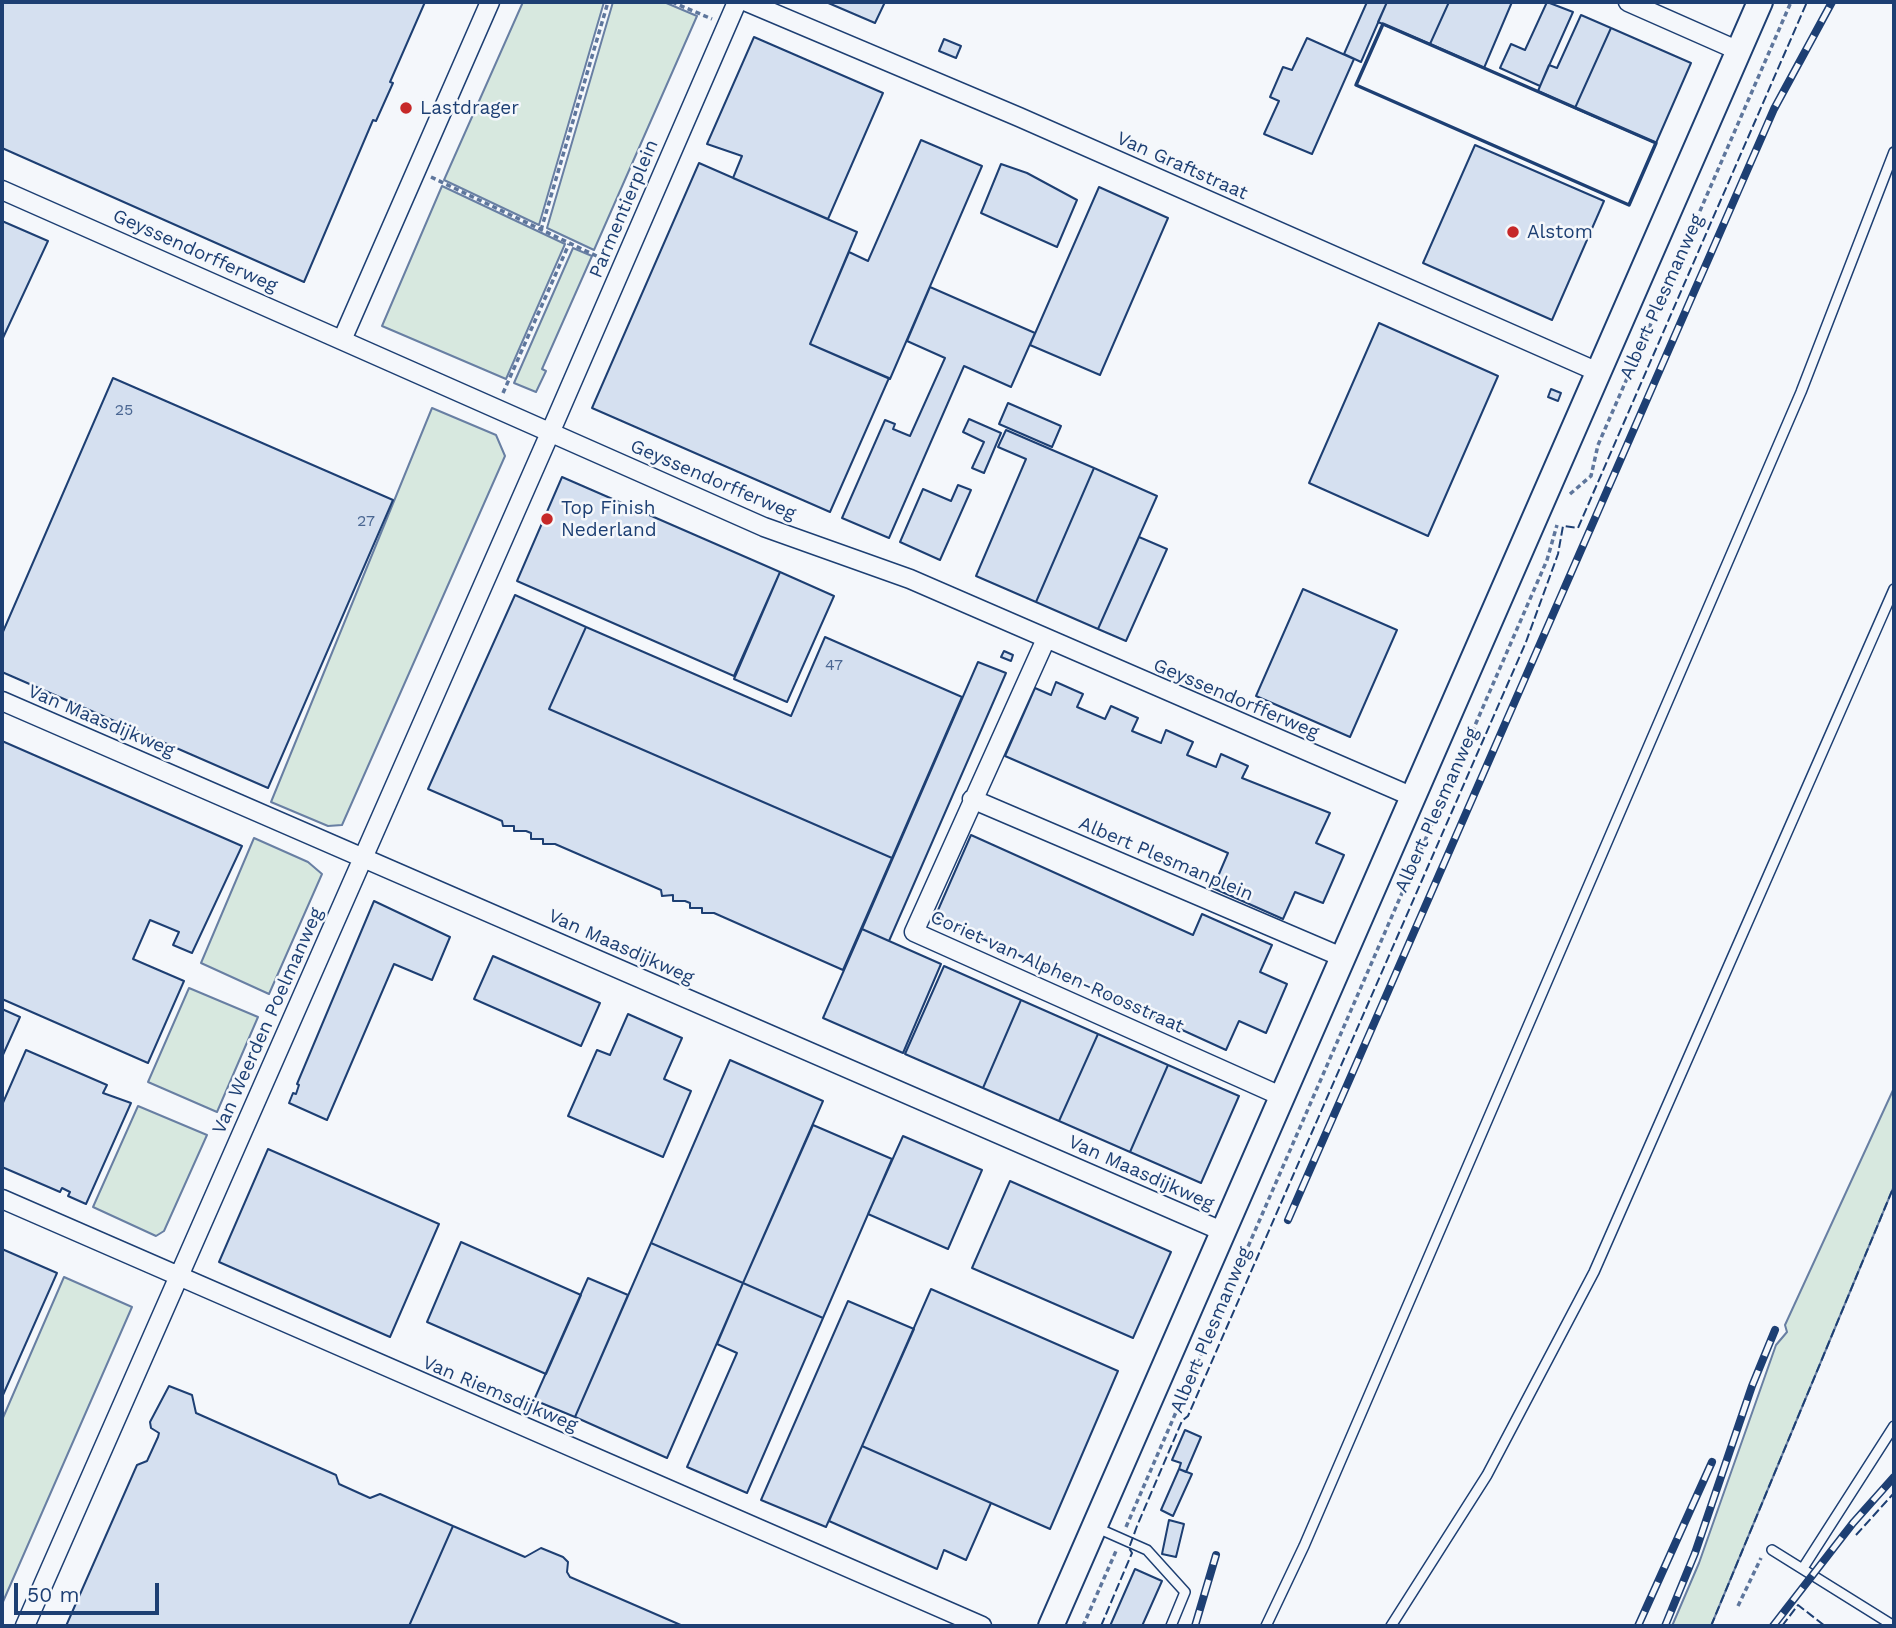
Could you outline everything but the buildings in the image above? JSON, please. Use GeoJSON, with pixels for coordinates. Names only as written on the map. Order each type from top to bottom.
{"type":"FeatureCollection","features":[{"type":"Feature","properties":{"kind":"street"},"geometry":{"type":"LineString","coordinates":[[342,340],[490,2]]}},
{"type":"Feature","properties":{"kind":"street","name":"Parmentierplein"},"geometry":{"type":"LineString","coordinates":[[550,433],[737,2]]}},
{"type":"Feature","properties":{"kind":"street","name":"Van Graftstraat"},"geometry":{"type":"LineString","coordinates":[[747,2],[1019,117],[1598,372]]}},
{"type":"Feature","properties":{"kind":"street"},"geometry":{"type":"LineString","coordinates":[[1628,2],[1739,51]]}},
{"type":"Feature","properties":{"kind":"street","name":"Albert Plesmanweg"},"geometry":{"type":"LineString","coordinates":[[1051,1626],[1760,2]]}},
{"type":"Feature","properties":{"kind":"street","name":"Geyssendorfferweg"},"geometry":{"type":"LineString","coordinates":[[2,190],[764,527],[858,558],[1413,797]]}},
{"type":"Feature","properties":{"kind":"street","name":"Van Weerden Poelmanweg"},"geometry":{"type":"LineString","coordinates":[[25,1626],[550,433]]}},
{"type":"Feature","properties":{"kind":"street","name":"Coriet van Alphen-Roosstraat"},"geometry":{"type":"LineString","coordinates":[[1046,639],[914,932],[1283,1097]]}},
{"type":"Feature","properties":{"kind":"street","name":"Van Maasdijkweg"},"geometry":{"type":"LineString","coordinates":[[2,701],[1224,1232]]}},
{"type":"Feature","properties":{"kind":"street","name":"Albert Plesmanplein"},"geometry":{"type":"LineString","coordinates":[[972,799],[1343,958]]}},
{"type":"Feature","properties":{"kind":"street","name":"Van Riemsdijkweg"},"geometry":{"type":"LineString","coordinates":[[2,1199],[982,1626]]}},
{"type":"Feature","properties":{"kind":"lane"},"geometry":{"type":"LineString","coordinates":[[1266,1626],[1308,1536],[1801,392],[1894,152]]}},
{"type":"Feature","properties":{"kind":"lane"},"geometry":{"type":"LineString","coordinates":[[1391,1626],[1487,1475],[1594,1272],[1894,589]]}},
{"type":"Feature","properties":{"kind":"lane"},"geometry":{"type":"LineString","coordinates":[[1803,1567],[1894,1426]]}},
{"type":"Feature","properties":{"kind":"lane"},"geometry":{"type":"LineString","coordinates":[[1093,1526],[1147,1550],[1185,1592],[1171,1626]]}},
{"type":"Feature","properties":{"kind":"lane"},"geometry":{"type":"LineString","coordinates":[[1772,1550],[1894,1626]]}},
{"type":"Feature","properties":{"kind":"path"},"geometry":{"type":"LineString","coordinates":[[541,230],[608,2]]}},
{"type":"Feature","properties":{"kind":"path"},"geometry":{"type":"LineString","coordinates":[[672,2],[727,26]]}},
{"type":"Feature","properties":{"kind":"path","name":"Albert Plesmanweg"},"geometry":{"type":"LineString","coordinates":[[1564,498],[1591,476],[1594,455],[1791,2]]}},
{"type":"Feature","properties":{"kind":"path"},"geometry":{"type":"LineString","coordinates":[[417,170],[622,268]]}},
{"type":"Feature","properties":{"kind":"path"},"geometry":{"type":"LineString","coordinates":[[496,408],[569,243]]}},
{"type":"Feature","properties":{"kind":"path","name":"Albert Plesmanweg"},"geometry":{"type":"LineString","coordinates":[[1083,1626],[1547,560],[1559,514]]}},
{"type":"Feature","properties":{"kind":"path"},"geometry":{"type":"LineString","coordinates":[[1738,1606],[1758,1563],[1772,1550]]}},
{"type":"Feature","properties":{"kind":"shaded area"},"geometry":{"type":"Polygon","coordinates":[[[523,2],[604,2],[539,225],[444,180],[523,2]]]}},
{"type":"Feature","properties":{"kind":"shaded area"},"geometry":{"type":"Polygon","coordinates":[[[613,2],[664,2],[697,16],[594,250],[547,228],[613,2]]]}},
{"type":"Feature","properties":{"kind":"shaded area"},"geometry":{"type":"Polygon","coordinates":[[[442,186],[565,244],[506,379],[382,326],[442,186]]]}},
{"type":"Feature","properties":{"kind":"shaded area"},"geometry":{"type":"Polygon","coordinates":[[[573,248],[592,256],[542,369],[546,371],[536,392],[514,383],[573,248]]]}},
{"type":"Feature","properties":{"kind":"shaded area"},"geometry":{"type":"Polygon","coordinates":[[[432,408],[496,435],[505,456],[342,825],[328,826],[271,802],[432,408]]]}},
{"type":"Feature","properties":{"kind":"shaded area"},"geometry":{"type":"Polygon","coordinates":[[[254,838],[308,862],[322,874],[269,994],[201,963],[254,838]]]}},
{"type":"Feature","properties":{"kind":"shaded area"},"geometry":{"type":"Polygon","coordinates":[[[189,988],[258,1017],[217,1112],[148,1082],[189,988]]]}},
{"type":"Feature","properties":{"kind":"shaded area"},"geometry":{"type":"Polygon","coordinates":[[[1894,1088],[1894,1186],[1711,1626],[1672,1626],[1699,1563],[1776,1345],[1787,1332],[1785,1325],[1894,1088]]]}},
{"type":"Feature","properties":{"kind":"shaded area"},"geometry":{"type":"Polygon","coordinates":[[[138,1106],[207,1135],[164,1231],[156,1236],[93,1207],[138,1106]]]}},
{"type":"Feature","properties":{"kind":"shaded area"},"geometry":{"type":"Polygon","coordinates":[[[64,1277],[132,1307],[2,1604],[2,1420],[64,1277]]]}},
{"type":"Feature","properties":{"kind":"railway"},"geometry":{"type":"LineString","coordinates":[[1288,1220],[1774,109],[1832,2]]}},
{"type":"Feature","properties":{"kind":"railway"},"geometry":{"type":"LineString","coordinates":[[1665,1626],[1695,1553],[1752,1386],[1775,1330]]}},
{"type":"Feature","properties":{"kind":"railway"},"geometry":{"type":"LineString","coordinates":[[1638,1626],[1712,1462]]}},
{"type":"Feature","properties":{"kind":"railway"},"geometry":{"type":"LineString","coordinates":[[1773,1626],[1853,1523],[1894,1477]]}},
{"type":"Feature","properties":{"kind":"railway"},"geometry":{"type":"LineString","coordinates":[[1195,1626],[1216,1555]]}},
{"type":"Feature","properties":{"kind":"fence"},"geometry":{"type":"LineString","coordinates":[[1101,1626],[1132,1553],[1129,1548],[1137,1526],[1182,1421],[1188,1416],[1526,642],[1558,554],[1563,526],[1578,528],[1807,2]]}},
{"type":"Feature","properties":{"kind":"fence"},"geometry":{"type":"LineString","coordinates":[[1711,1626],[1894,1186]]}},
{"type":"Feature","properties":{"kind":"fence"},"geometry":{"type":"LineString","coordinates":[[1856,1535],[1894,1493]]}},
{"type":"Feature","properties":{"kind":"fence"},"geometry":{"type":"LineString","coordinates":[[1782,1626],[1798,1605],[1825,1626]]}},
{"type":"Feature","properties":{"kind":"wall"},"geometry":{"type":"LineString","coordinates":[[1383,24],[1656,143],[1629,205],[1356,85],[1383,24]]}},
{"type":"Feature","properties":{"kind":"place","name":"Lastdrager"},"geometry":{"type":"Point","coordinates":[406,108]}},
{"type":"Feature","properties":{"kind":"place","name":"Alstom"},"geometry":{"type":"Point","coordinates":[1513,232]}},
{"type":"Feature","properties":{"kind":"place","name":"Top Finish Nederland"},"geometry":{"type":"Point","coordinates":[547,519]}}]}
